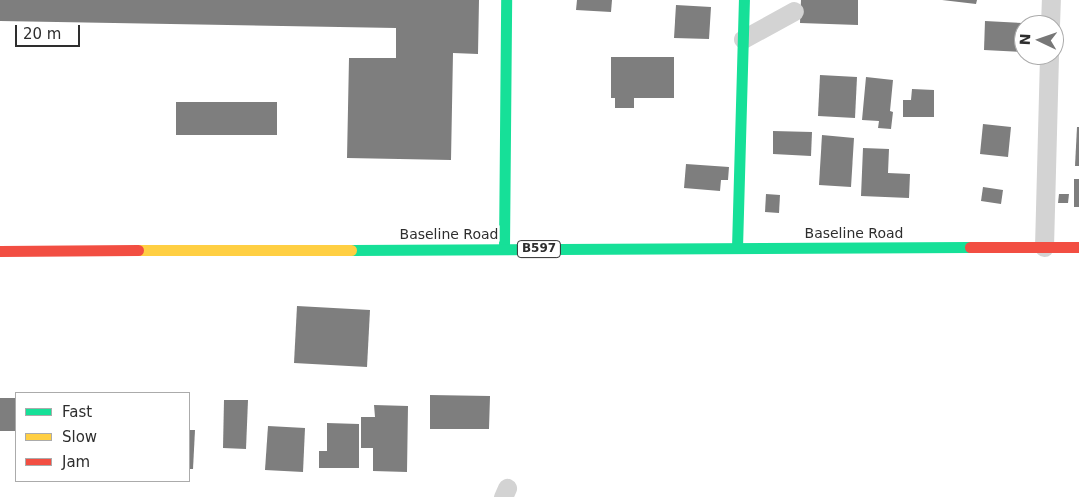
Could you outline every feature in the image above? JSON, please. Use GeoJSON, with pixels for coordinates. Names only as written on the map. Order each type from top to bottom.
{"type":"FeatureCollection","features":[{"type":"Feature","properties":{"kind":"main road"},"geometry":{"type":"LineString","coordinates":[[504,249],[506,0]]}},
{"type":"Feature","properties":{"kind":"main road"},"geometry":{"type":"LineString","coordinates":[[737,248],[744,0]]}},
{"type":"Feature","properties":{"kind":"main road","name":"Baseline Road"},"geometry":{"type":"LineString","coordinates":[[0,251],[1079,247]]}},
{"type":"Feature","properties":{"kind":"street"},"geometry":{"type":"LineString","coordinates":[[1050,15],[1051,0]]}},
{"type":"Feature","properties":{"kind":"street"},"geometry":{"type":"LineString","coordinates":[[744,39],[794,11]]}},
{"type":"Feature","properties":{"kind":"street"},"geometry":{"type":"LineString","coordinates":[[1044,247],[1049,65]]}},
{"type":"Feature","properties":{"kind":"building"},"geometry":{"type":"Polygon","coordinates":[[[0,0],[479,0],[478,54],[453,53],[451,160],[347,158],[349,58],[396,58],[396,28],[0,21],[0,0]]]}},
{"type":"Feature","properties":{"kind":"building"},"geometry":{"type":"Polygon","coordinates":[[[577,0],[612,0],[611,12],[576,10],[577,0]]]}},
{"type":"Feature","properties":{"kind":"building"},"geometry":{"type":"Polygon","coordinates":[[[801,0],[858,0],[858,25],[800,23],[801,0]]]}},
{"type":"Feature","properties":{"kind":"building"},"geometry":{"type":"Polygon","coordinates":[[[942,0],[977,0],[976,4],[942,0]]]}},
{"type":"Feature","properties":{"kind":"building"},"geometry":{"type":"Polygon","coordinates":[[[676,5],[711,7],[709,39],[674,38],[676,5]]]}},
{"type":"Feature","properties":{"kind":"building"},"geometry":{"type":"Polygon","coordinates":[[[985,21],[1014,23],[1014,52],[984,50],[985,21]]]}},
{"type":"Feature","properties":{"kind":"building"},"geometry":{"type":"Polygon","coordinates":[[[611,57],[674,57],[674,98],[634,98],[634,108],[615,108],[615,98],[611,98],[611,57]]]}},
{"type":"Feature","properties":{"kind":"building"},"geometry":{"type":"Polygon","coordinates":[[[820,75],[857,77],[855,118],[818,116],[820,75]]]}},
{"type":"Feature","properties":{"kind":"building"},"geometry":{"type":"Polygon","coordinates":[[[866,77],[893,80],[890,111],[893,112],[891,129],[878,128],[879,121],[862,120],[866,77]]]}},
{"type":"Feature","properties":{"kind":"building"},"geometry":{"type":"Polygon","coordinates":[[[912,89],[934,90],[934,117],[903,117],[903,100],[911,100],[912,89]]]}},
{"type":"Feature","properties":{"kind":"building"},"geometry":{"type":"Polygon","coordinates":[[[176,102],[277,102],[277,135],[176,135],[176,102]]]}},
{"type":"Feature","properties":{"kind":"building"},"geometry":{"type":"Polygon","coordinates":[[[983,124],[1011,127],[1008,157],[980,154],[983,124]]]}},
{"type":"Feature","properties":{"kind":"building"},"geometry":{"type":"Polygon","coordinates":[[[1077,127],[1079,127],[1079,166],[1075,166],[1077,127]]]}},
{"type":"Feature","properties":{"kind":"building"},"geometry":{"type":"Polygon","coordinates":[[[773,131],[812,132],[811,156],[773,154],[773,131]]]}},
{"type":"Feature","properties":{"kind":"building"},"geometry":{"type":"Polygon","coordinates":[[[822,135],[854,138],[851,187],[819,185],[822,135]]]}},
{"type":"Feature","properties":{"kind":"building"},"geometry":{"type":"Polygon","coordinates":[[[863,148],[889,149],[888,173],[910,174],[909,198],[861,196],[863,148]]]}},
{"type":"Feature","properties":{"kind":"building"},"geometry":{"type":"Polygon","coordinates":[[[686,164],[729,167],[728,180],[721,180],[720,191],[684,188],[686,164]]]}},
{"type":"Feature","properties":{"kind":"building"},"geometry":{"type":"Polygon","coordinates":[[[1074,179],[1079,179],[1079,207],[1074,207],[1074,179]]]}},
{"type":"Feature","properties":{"kind":"building"},"geometry":{"type":"Polygon","coordinates":[[[983,187],[1003,190],[1001,204],[981,201],[983,187]]]}},
{"type":"Feature","properties":{"kind":"building"},"geometry":{"type":"Polygon","coordinates":[[[766,194],[780,195],[779,213],[765,212],[766,194]]]}},
{"type":"Feature","properties":{"kind":"building"},"geometry":{"type":"Polygon","coordinates":[[[1059,194],[1069,194],[1068,203],[1058,203],[1059,194]]]}},
{"type":"Feature","properties":{"kind":"building"},"geometry":{"type":"Polygon","coordinates":[[[297,306],[370,310],[367,367],[294,363],[297,306]]]}},
{"type":"Feature","properties":{"kind":"building"},"geometry":{"type":"Polygon","coordinates":[[[430,395],[490,396],[489,429],[430,429],[430,395]]]}},
{"type":"Feature","properties":{"kind":"building"},"geometry":{"type":"Polygon","coordinates":[[[0,398],[15,398],[15,431],[0,431],[0,398]]]}},
{"type":"Feature","properties":{"kind":"building"},"geometry":{"type":"Polygon","coordinates":[[[224,400],[248,400],[246,449],[223,448],[224,400]]]}},
{"type":"Feature","properties":{"kind":"building"},"geometry":{"type":"Polygon","coordinates":[[[374,405],[408,406],[407,472],[373,471],[373,448],[361,448],[361,417],[375,417],[374,405]]]}},
{"type":"Feature","properties":{"kind":"building"},"geometry":{"type":"Polygon","coordinates":[[[327,423],[359,424],[359,468],[319,468],[319,451],[327,451],[327,423]]]}},
{"type":"Feature","properties":{"kind":"building"},"geometry":{"type":"Polygon","coordinates":[[[268,426],[305,428],[303,472],[265,470],[268,426]]]}},
{"type":"Feature","properties":{"kind":"building"},"geometry":{"type":"Polygon","coordinates":[[[190,430],[195,430],[193,469],[190,469],[190,430]]]}},
{"type":"Feature","properties":{"kind":"traffic: fast"},"geometry":{"type":"LineString","coordinates":[[504,249],[506,0]]}},
{"type":"Feature","properties":{"kind":"traffic: fast"},"geometry":{"type":"LineString","coordinates":[[737,248],[744,0]]}},
{"type":"Feature","properties":{"kind":"traffic: fast"},"geometry":{"type":"LineString","coordinates":[[351,250],[970,247]]}},
{"type":"Feature","properties":{"kind":"traffic: slow"},"geometry":{"type":"LineString","coordinates":[[138,250],[351,250]]}},
{"type":"Feature","properties":{"kind":"traffic: jam"},"geometry":{"type":"LineString","coordinates":[[970,247],[1079,247]]}},
{"type":"Feature","properties":{"kind":"traffic: jam"},"geometry":{"type":"LineString","coordinates":[[0,251],[138,250]]}}]}
